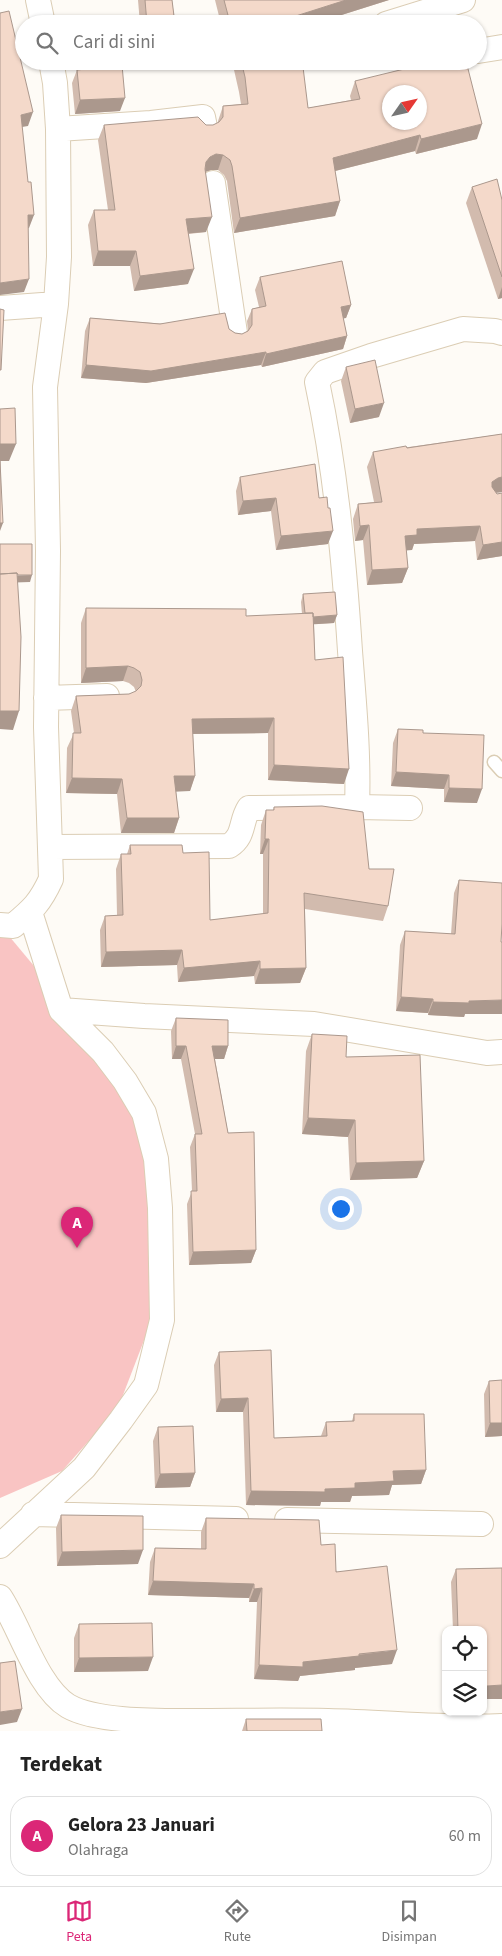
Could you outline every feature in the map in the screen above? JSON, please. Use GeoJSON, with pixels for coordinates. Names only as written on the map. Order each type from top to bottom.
{"type":"FeatureCollection","features":[{"type":"Feature","properties":{"kind":"street"},"geometry":{"type":"LineString","coordinates":[[38,0],[41,15]]}},
{"type":"Feature","properties":{"kind":"street"},"geometry":{"type":"LineString","coordinates":[[418,15],[463,0]]}},
{"type":"Feature","properties":{"kind":"street"},"geometry":{"type":"LineString","coordinates":[[487,49],[502,46]]}},
{"type":"Feature","properties":{"kind":"street"},"geometry":{"type":"LineString","coordinates":[[0,925],[13,926],[30,912],[42,898],[51,879],[46,698],[48,551],[46,387],[56,304],[59,256],[58,129],[53,70]]}},
{"type":"Feature","properties":{"kind":"street"},"geometry":{"type":"LineString","coordinates":[[58,129],[151,123],[203,117],[205,127]]}},
{"type":"Feature","properties":{"kind":"street"},"geometry":{"type":"LineString","coordinates":[[213,183],[235,333]]}},
{"type":"Feature","properties":{"kind":"street"},"geometry":{"type":"LineString","coordinates":[[0,308],[56,304]]}},
{"type":"Feature","properties":{"kind":"street"},"geometry":{"type":"LineString","coordinates":[[357,806],[359,770],[344,559],[329,440],[317,382],[325,372],[371,356],[463,329],[502,333]]}},
{"type":"Feature","properties":{"kind":"street"},"geometry":{"type":"LineString","coordinates":[[46,698],[123,696]]}},
{"type":"Feature","properties":{"kind":"street"},"geometry":{"type":"LineString","coordinates":[[51,847],[229,846],[237,841],[244,816],[249,808],[357,806],[410,808]]}},
{"type":"Feature","properties":{"kind":"street"},"geometry":{"type":"LineString","coordinates":[[0,1546],[84,1468],[146,1385],[162,1320],[160,1208],[156,1159],[144,1113],[125,1081],[103,1052],[61,1010],[30,912]]}},
{"type":"Feature","properties":{"kind":"street"},"geometry":{"type":"LineString","coordinates":[[61,1010],[314,1024],[487,1053],[502,1052]]}},
{"type":"Feature","properties":{"kind":"street"},"geometry":{"type":"LineString","coordinates":[[33,1514],[481,1524]]}},
{"type":"Feature","properties":{"kind":"street"},"geometry":{"type":"LineString","coordinates":[[0,1597],[13,1618],[35,1666],[49,1688],[68,1706],[86,1712],[113,1718],[161,1721],[329,1721],[409,1725],[502,1726]]}},
{"type":"Feature","properties":{"kind":"shaded area"},"geometry":{"type":"Polygon","coordinates":[[[0,936],[9,936],[134,1086],[156,1178],[153,1317],[118,1408],[62,1471],[0,1498],[0,936]]]}},
{"type":"Feature","properties":{"kind":"building"},"geometry":{"type":"Polygon","coordinates":[[[145,0],[172,0],[174,15],[146,15],[145,0]]]}},
{"type":"Feature","properties":{"kind":"building"},"geometry":{"type":"Polygon","coordinates":[[[224,0],[346,0],[299,15],[228,15],[224,0]]]}},
{"type":"Feature","properties":{"kind":"building"},"geometry":{"type":"Polygon","coordinates":[[[9,11],[15,36],[15,70],[23,70],[33,112],[21,115],[28,182],[31,182],[34,215],[28,215],[29,279],[0,283],[0,13],[9,11]]]}},
{"type":"Feature","properties":{"kind":"building"},"geometry":{"type":"Polygon","coordinates":[[[77,70],[122,70],[125,98],[80,100],[77,70]]]}},
{"type":"Feature","properties":{"kind":"building"},"geometry":{"type":"Polygon","coordinates":[[[243,70],[303,70],[308,108],[360,99],[355,81],[400,70],[468,70],[482,124],[421,139],[420,135],[333,158],[340,201],[240,218],[230,160],[223,155],[216,154],[206,162],[205,169],[212,217],[186,219],[194,269],[140,276],[136,251],[98,251],[94,210],[115,210],[104,125],[198,117],[206,125],[213,125],[223,117],[223,106],[248,104],[243,70]]]}},
{"type":"Feature","properties":{"kind":"building"},"geometry":{"type":"Polygon","coordinates":[[[497,179],[502,200],[502,277],[472,187],[497,179]]]}},
{"type":"Feature","properties":{"kind":"building"},"geometry":{"type":"Polygon","coordinates":[[[342,261],[351,305],[341,307],[347,336],[266,354],[266,352],[151,371],[86,365],[90,318],[160,324],[225,313],[229,329],[235,333],[242,334],[248,331],[252,325],[252,309],[266,306],[260,277],[342,261]]]}},
{"type":"Feature","properties":{"kind":"building"},"geometry":{"type":"Polygon","coordinates":[[[0,309],[4,310],[1,370],[0,370],[0,309]]]}},
{"type":"Feature","properties":{"kind":"building"},"geometry":{"type":"Polygon","coordinates":[[[375,360],[384,403],[355,409],[346,367],[375,360]]]}},
{"type":"Feature","properties":{"kind":"building"},"geometry":{"type":"Polygon","coordinates":[[[15,408],[16,444],[0,444],[0,409],[15,408]]]}},
{"type":"Feature","properties":{"kind":"building"},"geometry":{"type":"Polygon","coordinates":[[[502,434],[502,477],[492,482],[492,487],[497,494],[502,493],[502,542],[483,545],[480,526],[417,529],[417,535],[405,536],[408,568],[372,570],[369,525],[360,526],[358,504],[382,502],[373,452],[502,434]]]}},
{"type":"Feature","properties":{"kind":"building"},"geometry":{"type":"Polygon","coordinates":[[[0,461],[3,523],[0,523],[0,461]]]}},
{"type":"Feature","properties":{"kind":"building"},"geometry":{"type":"Polygon","coordinates":[[[315,464],[319,498],[327,497],[333,531],[281,536],[276,498],[243,501],[240,477],[315,464]]]}},
{"type":"Feature","properties":{"kind":"building"},"geometry":{"type":"Polygon","coordinates":[[[0,544],[32,544],[32,575],[18,575],[17,573],[0,574],[0,544]]]}},
{"type":"Feature","properties":{"kind":"building"},"geometry":{"type":"Polygon","coordinates":[[[17,573],[21,637],[19,711],[0,711],[0,574],[17,573]]]}},
{"type":"Feature","properties":{"kind":"building"},"geometry":{"type":"Polygon","coordinates":[[[335,592],[337,615],[313,617],[313,613],[305,613],[303,594],[335,592]]]}},
{"type":"Feature","properties":{"kind":"building"},"geometry":{"type":"Polygon","coordinates":[[[86,608],[246,609],[246,616],[313,613],[315,660],[343,657],[349,769],[274,765],[274,718],[192,719],[195,776],[174,776],[179,818],[127,818],[122,779],[72,778],[73,733],[81,733],[76,696],[129,694],[141,686],[142,680],[140,672],[128,666],[86,668],[86,608]]]}},
{"type":"Feature","properties":{"kind":"building"},"geometry":{"type":"Polygon","coordinates":[[[398,729],[423,730],[423,733],[484,735],[482,789],[449,788],[449,775],[396,772],[398,729]]]}},
{"type":"Feature","properties":{"kind":"building"},"geometry":{"type":"Polygon","coordinates":[[[322,806],[363,812],[369,869],[394,869],[388,906],[304,893],[306,968],[260,969],[260,961],[184,968],[182,950],[106,952],[105,916],[123,915],[121,854],[131,854],[130,845],[182,845],[183,853],[209,852],[210,920],[268,913],[269,839],[265,839],[266,810],[274,810],[274,807],[322,806]]]}},
{"type":"Feature","properties":{"kind":"building"},"geometry":{"type":"Polygon","coordinates":[[[459,880],[502,883],[502,1000],[469,1001],[469,1003],[433,1002],[433,999],[401,997],[405,931],[455,934],[459,880]]]}},
{"type":"Feature","properties":{"kind":"building"},"geometry":{"type":"Polygon","coordinates":[[[176,1018],[228,1020],[228,1046],[212,1046],[228,1133],[254,1132],[256,1250],[193,1252],[191,1191],[197,1191],[195,1134],[202,1134],[186,1046],[176,1046],[176,1018]]]}},
{"type":"Feature","properties":{"kind":"building"},"geometry":{"type":"Polygon","coordinates":[[[312,1034],[347,1036],[346,1057],[420,1055],[424,1161],[356,1163],[355,1120],[308,1118],[312,1034]]]}},
{"type":"Feature","properties":{"kind":"building"},"geometry":{"type":"Polygon","coordinates":[[[271,1350],[274,1438],[327,1436],[326,1422],[354,1421],[354,1414],[424,1414],[426,1470],[393,1471],[394,1481],[355,1483],[355,1488],[325,1489],[325,1492],[251,1491],[248,1398],[221,1399],[219,1352],[271,1350]]]}},
{"type":"Feature","properties":{"kind":"building"},"geometry":{"type":"Polygon","coordinates":[[[502,1380],[502,1423],[490,1423],[489,1381],[502,1380]]]}},
{"type":"Feature","properties":{"kind":"building"},"geometry":{"type":"Polygon","coordinates":[[[193,1426],[195,1473],[160,1474],[158,1427],[193,1426]]]}},
{"type":"Feature","properties":{"kind":"building"},"geometry":{"type":"Polygon","coordinates":[[[61,1515],[143,1516],[143,1550],[62,1552],[61,1515]]]}},
{"type":"Feature","properties":{"kind":"building"},"geometry":{"type":"Polygon","coordinates":[[[206,1518],[319,1520],[321,1545],[335,1544],[336,1572],[387,1566],[397,1650],[303,1662],[303,1667],[259,1665],[262,1588],[254,1589],[254,1584],[153,1581],[155,1548],[206,1549],[206,1518]]]}},
{"type":"Feature","properties":{"kind":"building"},"geometry":{"type":"Polygon","coordinates":[[[502,1568],[502,1685],[487,1686],[487,1626],[458,1626],[456,1569],[502,1568]]]}},
{"type":"Feature","properties":{"kind":"building"},"geometry":{"type":"Polygon","coordinates":[[[152,1623],[153,1657],[79,1658],[79,1624],[152,1623]]]}},
{"type":"Feature","properties":{"kind":"building"},"geometry":{"type":"Polygon","coordinates":[[[15,1661],[22,1709],[0,1712],[0,1663],[15,1661]]]}},
{"type":"Feature","properties":{"kind":"building"},"geometry":{"type":"Polygon","coordinates":[[[246,1719],[321,1719],[322,1731],[247,1731],[246,1719]]]}},
{"type":"Feature","properties":{"kind":"place","name":"Gelora 23 Januari"},"geometry":{"type":"Point","coordinates":[77,1248]}}]}
